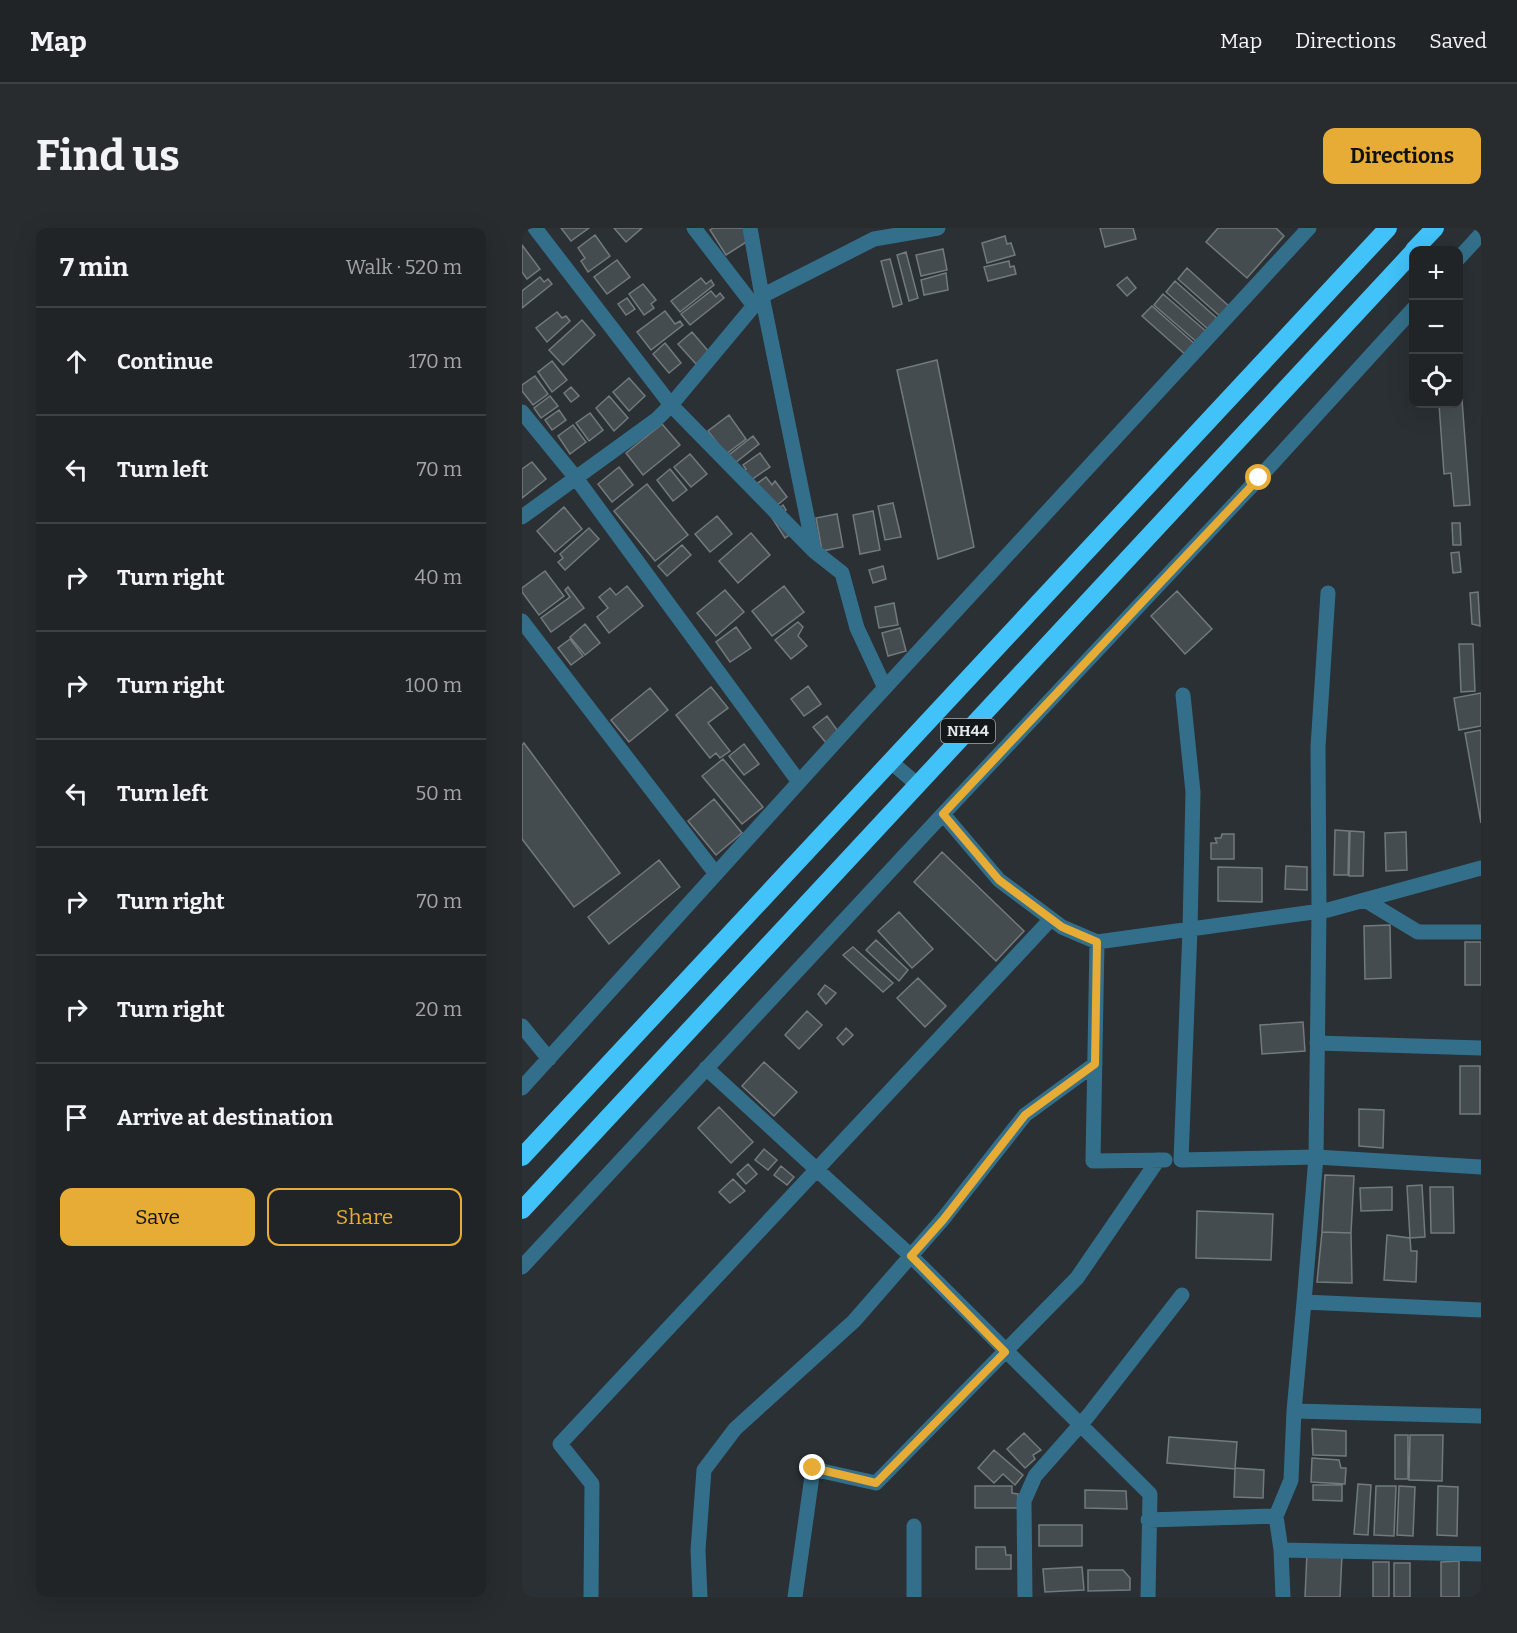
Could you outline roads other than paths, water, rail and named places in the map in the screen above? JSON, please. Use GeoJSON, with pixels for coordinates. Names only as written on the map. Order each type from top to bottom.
{"type":"FeatureCollection","features":[{"type":"Feature","properties":{"kind":"highway","name":"NH44"},"geometry":{"type":"LineString","coordinates":[[522,1157],[1388,228]]}},
{"type":"Feature","properties":{"kind":"highway","name":"NH44"},"geometry":{"type":"LineString","coordinates":[[1419,246],[1435,228]]}},
{"type":"Feature","properties":{"kind":"highway","name":"NH44"},"geometry":{"type":"LineString","coordinates":[[522,1210],[1409,256]]}},
{"type":"Feature","properties":{"kind":"street"},"geometry":{"type":"LineString","coordinates":[[535,228],[671,405],[814,551],[842,573],[857,628],[885,688]]}},
{"type":"Feature","properties":{"kind":"street"},"geometry":{"type":"LineString","coordinates":[[694,228],[758,301]]}},
{"type":"Feature","properties":{"kind":"street"},"geometry":{"type":"LineString","coordinates":[[750,228],[758,301],[814,551]]}},
{"type":"Feature","properties":{"kind":"street"},"geometry":{"type":"LineString","coordinates":[[522,517],[657,419],[758,301],[874,239],[938,228]]}},
{"type":"Feature","properties":{"kind":"street"},"geometry":{"type":"LineString","coordinates":[[522,1088],[885,688],[1310,228]]}},
{"type":"Feature","properties":{"kind":"street"},"geometry":{"type":"LineString","coordinates":[[1463,254],[1481,234]]}},
{"type":"Feature","properties":{"kind":"street"},"geometry":{"type":"LineString","coordinates":[[522,1267],[1259,478],[1409,312]]}},
{"type":"Feature","properties":{"kind":"street"},"geometry":{"type":"LineString","coordinates":[[522,412],[576,478],[799,782]]}},
{"type":"Feature","properties":{"kind":"street"},"geometry":{"type":"LineString","coordinates":[[1283,1597],[1281,1550],[1276,1516],[1290,1479],[1316,1157],[1319,912],[1318,747],[1328,593]]}},
{"type":"Feature","properties":{"kind":"street"},"geometry":{"type":"LineString","coordinates":[[522,621],[716,874]]}},
{"type":"Feature","properties":{"kind":"street"},"geometry":{"type":"LineString","coordinates":[[1181,1160],[1193,792],[1183,695]]}},
{"type":"Feature","properties":{"kind":"street"},"geometry":{"type":"LineString","coordinates":[[891,762],[918,785]]}},
{"type":"Feature","properties":{"kind":"street"},"geometry":{"type":"LineString","coordinates":[[943,814],[999,880],[1062,927],[1097,942],[1319,912],[1481,868]]}},
{"type":"Feature","properties":{"kind":"street"},"geometry":{"type":"LineString","coordinates":[[1365,900],[1418,932],[1481,932]]}},
{"type":"Feature","properties":{"kind":"street"},"geometry":{"type":"LineString","coordinates":[[591,1597],[592,1484],[560,1444],[1051,919]]}},
{"type":"Feature","properties":{"kind":"street"},"geometry":{"type":"LineString","coordinates":[[1097,942],[1093,1161],[1316,1157],[1481,1167]]}},
{"type":"Feature","properties":{"kind":"street"},"geometry":{"type":"LineString","coordinates":[[522,1026],[549,1059]]}},
{"type":"Feature","properties":{"kind":"street"},"geometry":{"type":"LineString","coordinates":[[1317,1043],[1481,1048]]}},
{"type":"Feature","properties":{"kind":"street"},"geometry":{"type":"LineString","coordinates":[[700,1597],[698,1550],[704,1470],[735,1429],[854,1320],[943,1220],[1025,1115],[1095,1064]]}},
{"type":"Feature","properties":{"kind":"street"},"geometry":{"type":"LineString","coordinates":[[706,1068],[911,1256],[1150,1494],[1148,1597]]}},
{"type":"Feature","properties":{"kind":"street"},"geometry":{"type":"LineString","coordinates":[[795,1597],[813,1468],[876,1483],[1077,1278],[1158,1160]]}},
{"type":"Feature","properties":{"kind":"street"},"geometry":{"type":"LineString","coordinates":[[1025,1597],[1024,1501],[1035,1476],[1088,1416],[1182,1295]]}},
{"type":"Feature","properties":{"kind":"street"},"geometry":{"type":"LineString","coordinates":[[1304,1302],[1481,1310]]}},
{"type":"Feature","properties":{"kind":"street"},"geometry":{"type":"LineString","coordinates":[[1294,1411],[1481,1416]]}},
{"type":"Feature","properties":{"kind":"street"},"geometry":{"type":"LineString","coordinates":[[1148,1520],[1276,1516]]}},
{"type":"Feature","properties":{"kind":"street"},"geometry":{"type":"LineString","coordinates":[[914,1526],[914,1597]]}},
{"type":"Feature","properties":{"kind":"street"},"geometry":{"type":"LineString","coordinates":[[1281,1550],[1481,1554]]}}]}
